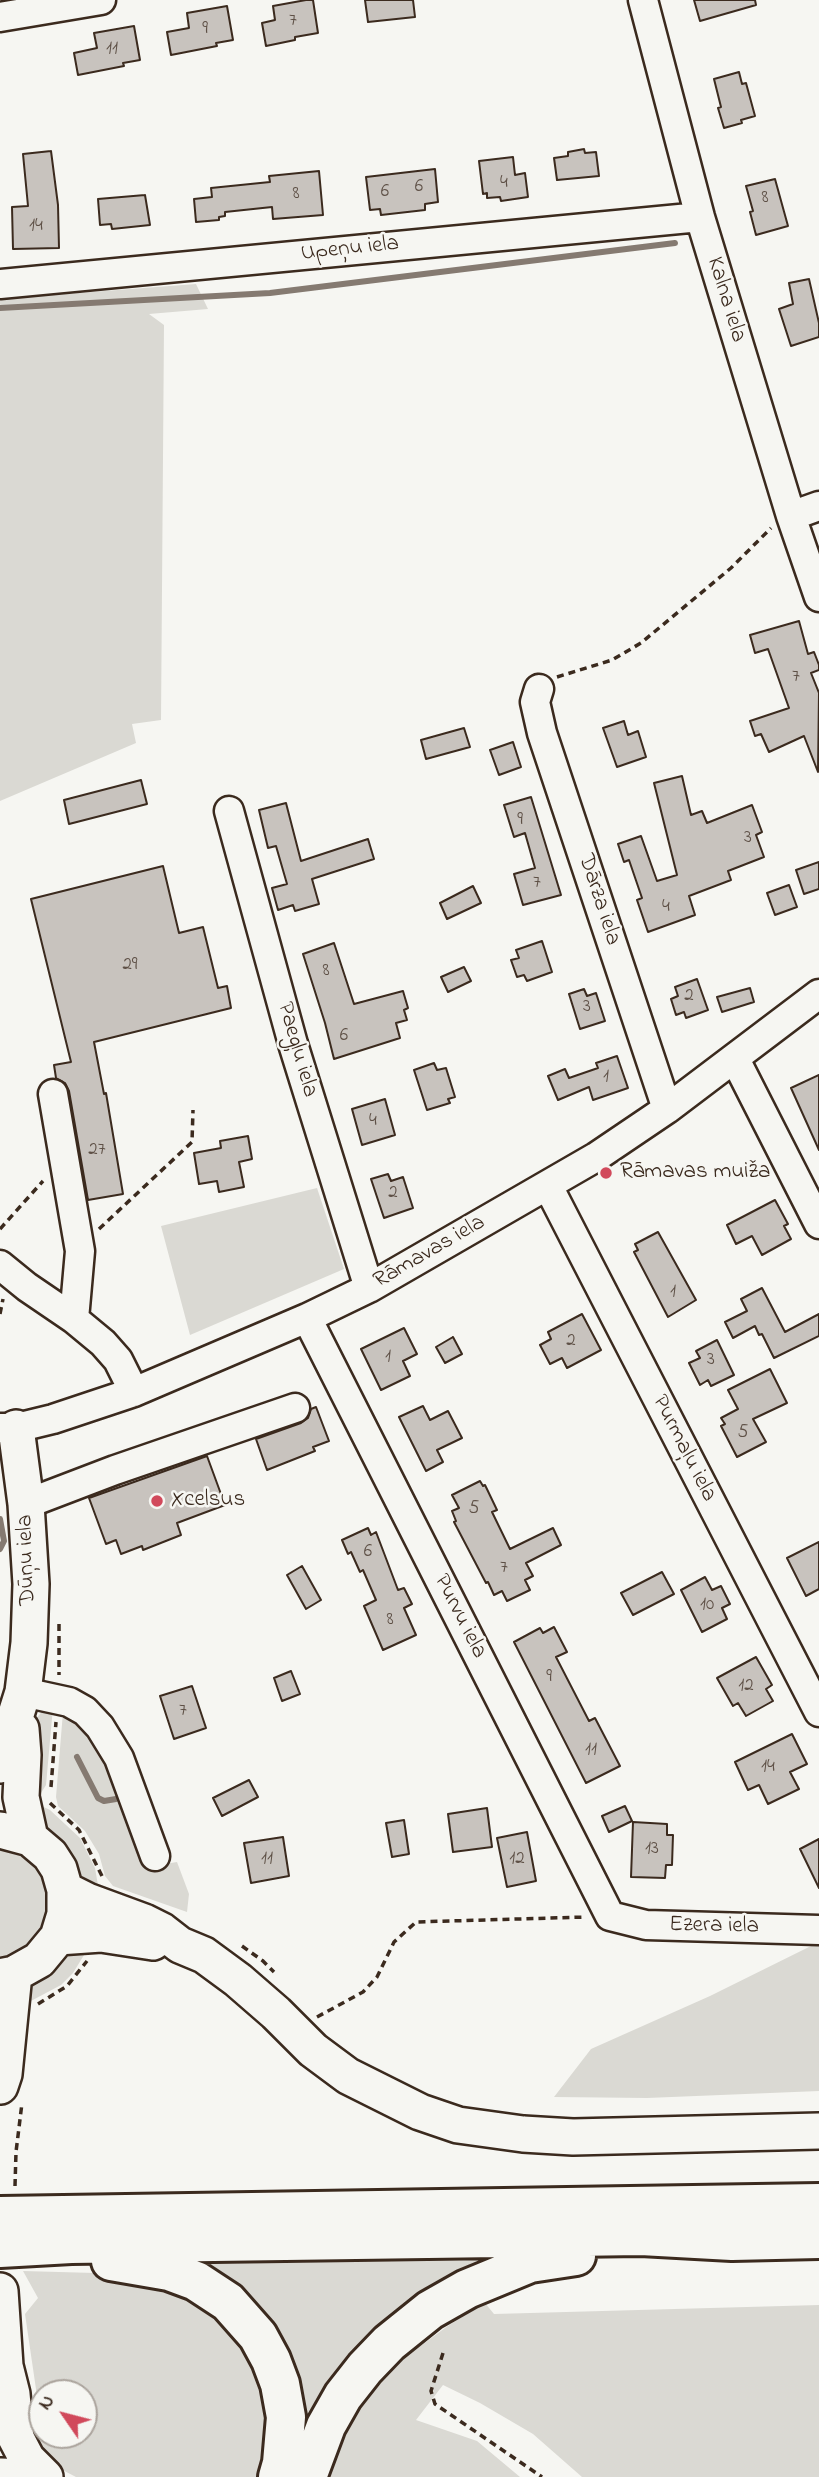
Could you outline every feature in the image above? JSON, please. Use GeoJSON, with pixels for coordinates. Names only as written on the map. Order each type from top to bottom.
{"type":"FeatureCollection","features":[{"type":"Feature","properties":{"kind":"highway"},"geometry":{"type":"LineString","coordinates":[[8,2207],[819,2203]]}},
{"type":"Feature","properties":{"kind":"highway"},"geometry":{"type":"LineString","coordinates":[[307,2477],[326,2426],[344,2396],[365,2368],[389,2343],[430,2310],[467,2289],[530,2263],[607,2251],[640,2236]]}},
{"type":"Feature","properties":{"kind":"highway"},"geometry":{"type":"LineString","coordinates":[[0,2248],[71,2244],[640,2236],[732,2241],[819,2239]]}},
{"type":"Feature","properties":{"kind":"highway"},"geometry":{"type":"LineString","coordinates":[[71,2244],[95,2258],[169,2271],[196,2281],[228,2302],[258,2336],[280,2384],[286,2417],[282,2463],[278,2477]]}},
{"type":"Feature","properties":{"kind":"main road","name":"Dūņu iela"},"geometry":{"type":"LineString","coordinates":[[0,1765],[21,1700],[29,1643],[31,1584],[26,1504],[8,1428]]}},
{"type":"Feature","properties":{"kind":"main road","name":"Dūņu iela"},"geometry":{"type":"LineString","coordinates":[[15,1834],[21,1797],[23,1755],[21,1700]]}},
{"type":"Feature","properties":{"kind":"main road"},"geometry":{"type":"LineString","coordinates":[[11,2092],[4,2074],[7,1976],[39,1960],[58,1937],[65,1914],[65,1890],[59,1870],[50,1855],[15,1834]]}},
{"type":"Feature","properties":{"kind":"main road"},"geometry":{"type":"LineString","coordinates":[[65,1890],[144,1922],[162,1931],[180,1945]]}},
{"type":"Feature","properties":{"kind":"main road"},"geometry":{"type":"LineString","coordinates":[[58,1937],[101,1934],[180,1945],[204,1955],[238,1980],[313,2050],[348,2076],[420,2112],[458,2125],[523,2134],[573,2137],[819,2131]]}},
{"type":"Feature","properties":{"kind":"main road"},"geometry":{"type":"LineString","coordinates":[[0,2291],[3,2379],[12,2394],[16,2438],[27,2459],[45,2477]]}},
{"type":"Feature","properties":{"kind":"main road"},"geometry":{"type":"LineString","coordinates":[[0,2476],[26,2477]]}},
{"type":"Feature","properties":{"kind":"street"},"geometry":{"type":"LineString","coordinates":[[0,17],[101,0]]}},
{"type":"Feature","properties":{"kind":"street","name":"Kalna iela"},"geometry":{"type":"LineString","coordinates":[[643,0],[700,217],[791,516],[819,597]]}},
{"type":"Feature","properties":{"kind":"street","name":"Upeņu iela"},"geometry":{"type":"LineString","coordinates":[[0,284],[700,217]]}},
{"type":"Feature","properties":{"kind":"street"},"geometry":{"type":"LineString","coordinates":[[791,516],[819,506]]}},
{"type":"Feature","properties":{"kind":"street","name":"Dārza iela"},"geometry":{"type":"LineString","coordinates":[[538,689],[535,702],[542,733],[667,1110]]}},
{"type":"Feature","properties":{"kind":"street","name":"Paegļu iela"},"geometry":{"type":"LineString","coordinates":[[229,811],[293,1044],[369,1288]]}},
{"type":"Feature","properties":{"kind":"street","name":"Rāmavas iela"},"geometry":{"type":"LineString","coordinates":[[8,1428],[53,1419],[134,1392],[307,1318],[369,1288],[596,1157],[667,1110],[819,994]]}},
{"type":"Feature","properties":{"kind":"street"},"geometry":{"type":"LineString","coordinates":[[735,1059],[819,1224]]}},
{"type":"Feature","properties":{"kind":"street"},"geometry":{"type":"LineString","coordinates":[[53,1094],[79,1251],[74,1319]]}},
{"type":"Feature","properties":{"kind":"street","name":"Purmaļu iela"},"geometry":{"type":"LineString","coordinates":[[548,1186],[819,1712]]}},
{"type":"Feature","properties":{"kind":"street"},"geometry":{"type":"LineString","coordinates":[[0,1265],[74,1319],[118,1360],[134,1392]]}},
{"type":"Feature","properties":{"kind":"street","name":"Purvu iela"},"geometry":{"type":"LineString","coordinates":[[307,1318],[610,1916]]}},
{"type":"Feature","properties":{"kind":"street"},"geometry":{"type":"LineString","coordinates":[[26,1504],[114,1466],[295,1408]]}},
{"type":"Feature","properties":{"kind":"street"},"geometry":{"type":"LineString","coordinates":[[21,1700],[69,1702],[85,1711],[100,1727],[119,1758],[155,1856]]}},
{"type":"Feature","properties":{"kind":"street","name":"Ezera iela"},"geometry":{"type":"LineString","coordinates":[[610,1916],[646,1926],[819,1930]]}},
{"type":"Feature","properties":{"kind":"path"},"geometry":{"type":"LineString","coordinates":[[538,689],[546,681],[612,660],[641,643],[731,568],[768,529],[791,516]]}},
{"type":"Feature","properties":{"kind":"path"},"geometry":{"type":"LineString","coordinates":[[90,1237],[192,1143],[193,1110]]}},
{"type":"Feature","properties":{"kind":"path"},"geometry":{"type":"LineString","coordinates":[[0,1228],[63,1159]]}},
{"type":"Feature","properties":{"kind":"path"},"geometry":{"type":"LineString","coordinates":[[50,1803],[79,1830],[104,1880]]}},
{"type":"Feature","properties":{"kind":"path"},"geometry":{"type":"LineString","coordinates":[[325,2026],[316,2018],[363,1992],[377,1977],[394,1941],[416,1922],[610,1916]]}},
{"type":"Feature","properties":{"kind":"path"},"geometry":{"type":"LineString","coordinates":[[233,1940],[263,1961],[281,1980]]}},
{"type":"Feature","properties":{"kind":"path"},"geometry":{"type":"LineString","coordinates":[[8,2207],[16,2152],[11,2092]]}},
{"type":"Feature","properties":{"kind":"path"},"geometry":{"type":"LineString","coordinates":[[443,2353],[431,2391],[435,2404],[542,2477]]}},
{"type":"Feature","properties":{"kind":"shaded area"},"geometry":{"type":"Polygon","coordinates":[[[196,284],[208,309],[149,314],[164,325],[161,720],[132,724],[136,743],[0,801],[0,299],[196,284]]]}},
{"type":"Feature","properties":{"kind":"shaded area"},"geometry":{"type":"Polygon","coordinates":[[[317,1188],[344,1269],[190,1335],[161,1226],[317,1188]]]}},
{"type":"Feature","properties":{"kind":"shaded area"},"geometry":{"type":"Polygon","coordinates":[[[53,1707],[46,1785],[41,1793],[29,1792],[35,1720],[44,1709],[53,1707]]]}},
{"type":"Feature","properties":{"kind":"shaded area"},"geometry":{"type":"Polygon","coordinates":[[[63,1712],[84,1727],[107,1762],[147,1867],[177,1862],[189,1894],[187,1912],[113,1886],[105,1876],[99,1854],[85,1831],[58,1806],[56,1797],[63,1712]]]}},
{"type":"Feature","properties":{"kind":"shaded area"},"geometry":{"type":"Polygon","coordinates":[[[31,1801],[50,1810],[80,1838],[95,1868],[100,1897],[81,1878],[71,1858],[44,1827],[31,1801]]]}},
{"type":"Feature","properties":{"kind":"shaded area"},"geometry":{"type":"Polygon","coordinates":[[[0,1845],[23,1852],[38,1865],[48,1882],[49,1921],[25,1952],[0,1961],[0,1845]]]}},
{"type":"Feature","properties":{"kind":"shaded area"},"geometry":{"type":"Polygon","coordinates":[[[92,1942],[73,1973],[61,1985],[29,2002],[19,2003],[33,1982],[67,1953],[92,1942]]]}},
{"type":"Feature","properties":{"kind":"shaded area"},"geometry":{"type":"Polygon","coordinates":[[[819,1942],[819,2091],[647,2098],[554,2097],[591,2049],[710,1996],[819,1942]]]}},
{"type":"Feature","properties":{"kind":"shaded area"},"geometry":{"type":"Polygon","coordinates":[[[486,2259],[485,2263],[306,2440],[202,2264],[486,2259]]]}},
{"type":"Feature","properties":{"kind":"shaded area"},"geometry":{"type":"Polygon","coordinates":[[[23,2271],[131,2274],[198,2297],[251,2347],[272,2411],[264,2477],[76,2477],[51,2464],[36,2449],[98,2449],[98,2379],[35,2379],[25,2314],[38,2298],[23,2271]]]}},
{"type":"Feature","properties":{"kind":"shaded area"},"geometry":{"type":"Polygon","coordinates":[[[485,2303],[494,2314],[819,2305],[819,2477],[582,2477],[533,2434],[443,2385],[416,2420],[477,2441],[520,2477],[327,2477],[359,2406],[407,2356],[485,2303]]]}},
{"type":"Feature","properties":{"kind":"building"},"geometry":{"type":"Polygon","coordinates":[[[313,0],[318,33],[266,46],[262,23],[275,20],[273,6],[313,0]]]}},
{"type":"Feature","properties":{"kind":"building"},"geometry":{"type":"Polygon","coordinates":[[[365,0],[413,0],[415,17],[368,22],[365,0]]]}},
{"type":"Feature","properties":{"kind":"building"},"geometry":{"type":"Polygon","coordinates":[[[694,0],[755,0],[756,5],[700,21],[694,0]]]}},
{"type":"Feature","properties":{"kind":"building"},"geometry":{"type":"Polygon","coordinates":[[[227,6],[233,40],[171,55],[167,32],[189,28],[187,13],[227,6]]]}},
{"type":"Feature","properties":{"kind":"building"},"geometry":{"type":"Polygon","coordinates":[[[134,26],[140,60],[78,75],[74,53],[97,48],[94,33],[134,26]]]}},
{"type":"Feature","properties":{"kind":"building"},"geometry":{"type":"Polygon","coordinates":[[[739,72],[742,84],[746,83],[755,116],[724,128],[714,79],[739,72]]]}},
{"type":"Feature","properties":{"kind":"building"},"geometry":{"type":"Polygon","coordinates":[[[584,149],[585,153],[596,152],[599,176],[557,180],[554,158],[568,156],[568,152],[584,149]]]}},
{"type":"Feature","properties":{"kind":"building"},"geometry":{"type":"Polygon","coordinates":[[[51,151],[58,205],[59,248],[13,249],[12,207],[28,206],[23,154],[51,151]]]}},
{"type":"Feature","properties":{"kind":"building"},"geometry":{"type":"Polygon","coordinates":[[[513,157],[515,175],[525,173],[528,197],[501,201],[500,197],[487,198],[487,193],[483,194],[479,161],[513,157]]]}},
{"type":"Feature","properties":{"kind":"building"},"geometry":{"type":"Polygon","coordinates":[[[435,169],[438,202],[425,204],[425,210],[381,215],[380,209],[370,210],[366,177],[435,169]]]}},
{"type":"Feature","properties":{"kind":"building"},"geometry":{"type":"Polygon","coordinates":[[[319,171],[323,215],[273,219],[272,207],[225,212],[225,216],[219,217],[219,220],[196,222],[194,199],[212,197],[211,188],[270,182],[269,176],[319,171]]]}},
{"type":"Feature","properties":{"kind":"building"},"geometry":{"type":"Polygon","coordinates":[[[775,179],[788,226],[756,235],[746,186],[775,179]]]}},
{"type":"Feature","properties":{"kind":"building"},"geometry":{"type":"Polygon","coordinates":[[[145,195],[150,225],[112,229],[111,224],[100,225],[98,199],[145,195]]]}},
{"type":"Feature","properties":{"kind":"building"},"geometry":{"type":"Polygon","coordinates":[[[809,279],[819,323],[819,337],[791,346],[779,309],[793,304],[789,283],[809,279]]]}},
{"type":"Feature","properties":{"kind":"building"},"geometry":{"type":"Polygon","coordinates":[[[799,621],[808,654],[814,652],[819,665],[819,670],[811,673],[819,693],[818,772],[804,736],[769,752],[761,734],[755,736],[750,721],[789,708],[768,649],[755,653],[750,635],[799,621]]]}},
{"type":"Feature","properties":{"kind":"building"},"geometry":{"type":"Polygon","coordinates":[[[624,721],[628,735],[638,731],[646,757],[617,767],[603,728],[624,721]]]}},
{"type":"Feature","properties":{"kind":"building"},"geometry":{"type":"Polygon","coordinates":[[[464,728],[470,747],[426,759],[421,740],[464,728]]]}},
{"type":"Feature","properties":{"kind":"building"},"geometry":{"type":"Polygon","coordinates":[[[513,742],[521,767],[499,775],[490,750],[513,742]]]}},
{"type":"Feature","properties":{"kind":"building"},"geometry":{"type":"Polygon","coordinates":[[[682,776],[691,815],[702,811],[707,823],[752,805],[762,832],[756,835],[764,857],[728,871],[731,880],[689,896],[695,915],[648,932],[637,900],[642,898],[629,860],[624,862],[618,844],[641,836],[657,881],[677,875],[654,783],[682,776]]]}},
{"type":"Feature","properties":{"kind":"building"},"geometry":{"type":"Polygon","coordinates":[[[141,780],[147,804],[69,824],[64,800],[141,780]]]}},
{"type":"Feature","properties":{"kind":"building"},"geometry":{"type":"Polygon","coordinates":[[[531,797],[561,895],[523,905],[514,874],[535,868],[525,833],[514,837],[504,805],[531,797]]]}},
{"type":"Feature","properties":{"kind":"building"},"geometry":{"type":"Polygon","coordinates":[[[286,803],[301,861],[368,839],[374,859],[312,879],[319,904],[295,911],[293,905],[278,910],[272,888],[287,884],[276,846],[268,848],[259,810],[286,803]]]}},
{"type":"Feature","properties":{"kind":"building"},"geometry":{"type":"Polygon","coordinates":[[[819,862],[819,889],[804,894],[796,870],[819,862]]]}},
{"type":"Feature","properties":{"kind":"building"},"geometry":{"type":"Polygon","coordinates":[[[163,866],[179,933],[203,927],[218,988],[227,986],[231,1008],[94,1042],[104,1094],[106,1093],[123,1194],[88,1200],[69,1091],[65,1083],[56,1078],[54,1065],[71,1062],[31,899],[163,866]]]}},
{"type":"Feature","properties":{"kind":"building"},"geometry":{"type":"Polygon","coordinates":[[[789,885],[797,907],[775,915],[767,893],[789,885]]]}},
{"type":"Feature","properties":{"kind":"building"},"geometry":{"type":"Polygon","coordinates":[[[473,886],[481,903],[447,919],[440,903],[473,886]]]}},
{"type":"Feature","properties":{"kind":"building"},"geometry":{"type":"Polygon","coordinates":[[[542,941],[552,972],[527,981],[524,975],[517,977],[511,960],[519,958],[516,950],[542,941]]]}},
{"type":"Feature","properties":{"kind":"building"},"geometry":{"type":"Polygon","coordinates":[[[334,943],[354,1004],[403,991],[408,1008],[404,1010],[407,1020],[396,1023],[400,1038],[334,1059],[303,954],[334,943]]]}},
{"type":"Feature","properties":{"kind":"building"},"geometry":{"type":"Polygon","coordinates":[[[464,967],[471,981],[448,992],[441,977],[464,967]]]}},
{"type":"Feature","properties":{"kind":"building"},"geometry":{"type":"Polygon","coordinates":[[[697,979],[708,1010],[686,1018],[684,1012],[676,1015],[671,999],[678,996],[675,987],[697,979]]]}},
{"type":"Feature","properties":{"kind":"building"},"geometry":{"type":"Polygon","coordinates":[[[750,988],[754,1002],[722,1012],[717,997],[750,988]]]}},
{"type":"Feature","properties":{"kind":"building"},"geometry":{"type":"Polygon","coordinates":[[[584,989],[587,996],[596,993],[605,1021],[580,1029],[569,994],[584,989]]]}},
{"type":"Feature","properties":{"kind":"building"},"geometry":{"type":"Polygon","coordinates":[[[617,1056],[628,1088],[593,1100],[589,1087],[558,1100],[548,1076],[565,1069],[569,1078],[598,1068],[596,1063],[617,1056]]]}},
{"type":"Feature","properties":{"kind":"building"},"geometry":{"type":"Polygon","coordinates":[[[434,1063],[437,1070],[446,1068],[455,1097],[448,1099],[450,1103],[427,1110],[414,1070],[434,1063]]]}},
{"type":"Feature","properties":{"kind":"building"},"geometry":{"type":"Polygon","coordinates":[[[819,1075],[819,1150],[791,1088],[819,1075]]]}},
{"type":"Feature","properties":{"kind":"building"},"geometry":{"type":"Polygon","coordinates":[[[385,1099],[395,1135],[362,1145],[352,1109],[385,1099]]]}},
{"type":"Feature","properties":{"kind":"building"},"geometry":{"type":"Polygon","coordinates":[[[248,1136],[252,1159],[239,1162],[244,1187],[219,1192],[217,1181],[199,1184],[194,1153],[221,1148],[220,1141],[248,1136]]]}},
{"type":"Feature","properties":{"kind":"building"},"geometry":{"type":"Polygon","coordinates":[[[388,1174],[391,1181],[403,1177],[413,1208],[384,1218],[371,1179],[388,1174]]]}},
{"type":"Feature","properties":{"kind":"building"},"geometry":{"type":"Polygon","coordinates":[[[775,1200],[788,1224],[784,1226],[791,1239],[762,1255],[752,1236],[736,1244],[727,1225],[775,1200]]]}},
{"type":"Feature","properties":{"kind":"building"},"geometry":{"type":"Polygon","coordinates":[[[658,1232],[696,1300],[668,1317],[634,1252],[638,1250],[635,1244],[658,1232]]]}},
{"type":"Feature","properties":{"kind":"building"},"geometry":{"type":"Polygon","coordinates":[[[762,1288],[785,1332],[819,1314],[819,1336],[774,1358],[755,1326],[733,1338],[725,1322],[747,1311],[741,1299],[762,1288]]]}},
{"type":"Feature","properties":{"kind":"building"},"geometry":{"type":"Polygon","coordinates":[[[582,1314],[601,1350],[567,1368],[562,1358],[550,1364],[540,1345],[551,1339],[548,1332],[582,1314]]]}},
{"type":"Feature","properties":{"kind":"building"},"geometry":{"type":"Polygon","coordinates":[[[404,1328],[417,1354],[403,1361],[410,1376],[381,1390],[361,1349],[404,1328]]]}},
{"type":"Feature","properties":{"kind":"building"},"geometry":{"type":"Polygon","coordinates":[[[453,1337],[462,1354],[445,1363],[436,1347],[453,1337]]]}},
{"type":"Feature","properties":{"kind":"building"},"geometry":{"type":"Polygon","coordinates":[[[717,1340],[734,1375],[711,1386],[708,1380],[700,1385],[689,1363],[700,1358],[696,1351],[717,1340]]]}},
{"type":"Feature","properties":{"kind":"building"},"geometry":{"type":"Polygon","coordinates":[[[770,1369],[787,1403],[753,1419],[766,1442],[737,1457],[721,1426],[725,1424],[721,1418],[738,1409],[728,1390],[770,1369]]]}},
{"type":"Feature","properties":{"kind":"building"},"geometry":{"type":"Polygon","coordinates":[[[423,1406],[430,1420],[448,1411],[462,1438],[437,1450],[443,1462],[426,1471],[399,1417],[423,1406]]]}},
{"type":"Feature","properties":{"kind":"building"},"geometry":{"type":"Polygon","coordinates":[[[316,1407],[329,1441],[313,1447],[315,1451],[267,1470],[256,1439],[301,1423],[308,1418],[311,1409],[316,1407]]]}},
{"type":"Feature","properties":{"kind":"building","name":"Xcelsus"},"geometry":{"type":"Polygon","coordinates":[[[207,1456],[225,1505],[177,1523],[181,1535],[143,1550],[142,1546],[121,1554],[116,1540],[106,1544],[89,1498],[207,1456]]]}},
{"type":"Feature","properties":{"kind":"building"},"geometry":{"type":"Polygon","coordinates":[[[480,1481],[485,1485],[497,1510],[492,1512],[510,1549],[553,1528],[561,1545],[526,1563],[533,1576],[525,1580],[530,1590],[507,1601],[502,1591],[494,1595],[454,1522],[456,1521],[452,1511],[459,1508],[452,1495],[480,1481]]]}},
{"type":"Feature","properties":{"kind":"building"},"geometry":{"type":"Polygon","coordinates":[[[368,1528],[371,1535],[376,1532],[398,1590],[404,1588],[412,1604],[404,1608],[416,1635],[383,1650],[364,1606],[376,1600],[363,1570],[360,1572],[342,1540],[368,1528]]]}},
{"type":"Feature","properties":{"kind":"building"},"geometry":{"type":"Polygon","coordinates":[[[819,1542],[819,1589],[806,1596],[787,1558],[819,1542]]]}},
{"type":"Feature","properties":{"kind":"building"},"geometry":{"type":"Polygon","coordinates":[[[302,1566],[321,1600],[306,1609],[287,1575],[302,1566]]]}},
{"type":"Feature","properties":{"kind":"building"},"geometry":{"type":"Polygon","coordinates":[[[662,1572],[674,1594],[633,1615],[621,1593],[662,1572]]]}},
{"type":"Feature","properties":{"kind":"building"},"geometry":{"type":"Polygon","coordinates":[[[705,1577],[712,1590],[721,1586],[730,1604],[722,1608],[727,1619],[702,1632],[681,1590],[705,1577]]]}},
{"type":"Feature","properties":{"kind":"building"},"geometry":{"type":"Polygon","coordinates":[[[554,1627],[567,1652],[556,1657],[589,1721],[595,1718],[620,1766],[586,1783],[514,1642],[540,1628],[543,1633],[554,1627]]]}},
{"type":"Feature","properties":{"kind":"building"},"geometry":{"type":"Polygon","coordinates":[[[756,1657],[772,1685],[766,1689],[773,1701],[746,1716],[738,1703],[733,1706],[717,1678],[756,1657]]]}},
{"type":"Feature","properties":{"kind":"building"},"geometry":{"type":"Polygon","coordinates":[[[291,1671],[300,1694],[282,1701],[274,1678],[291,1671]]]}},
{"type":"Feature","properties":{"kind":"building"},"geometry":{"type":"Polygon","coordinates":[[[192,1686],[206,1728],[174,1739],[160,1696],[192,1686]]]}},
{"type":"Feature","properties":{"kind":"building"},"geometry":{"type":"Polygon","coordinates":[[[792,1734],[807,1764],[790,1772],[799,1789],[768,1804],[759,1785],[748,1790],[735,1762],[792,1734]]]}},
{"type":"Feature","properties":{"kind":"building"},"geometry":{"type":"Polygon","coordinates":[[[249,1780],[258,1797],[222,1816],[213,1798],[249,1780]]]}},
{"type":"Feature","properties":{"kind":"building"},"geometry":{"type":"Polygon","coordinates":[[[625,1806],[632,1821],[609,1832],[602,1816],[625,1806]]]}},
{"type":"Feature","properties":{"kind":"building"},"geometry":{"type":"Polygon","coordinates":[[[487,1808],[492,1847],[453,1852],[448,1814],[487,1808]]]}},
{"type":"Feature","properties":{"kind":"building"},"geometry":{"type":"Polygon","coordinates":[[[404,1820],[409,1854],[392,1857],[386,1823],[404,1820]]]}},
{"type":"Feature","properties":{"kind":"building"},"geometry":{"type":"Polygon","coordinates":[[[633,1822],[667,1824],[667,1835],[673,1835],[672,1865],[666,1865],[665,1878],[631,1877],[633,1822]]]}},
{"type":"Feature","properties":{"kind":"building"},"geometry":{"type":"Polygon","coordinates":[[[527,1832],[536,1881],[507,1887],[497,1838],[527,1832]]]}},
{"type":"Feature","properties":{"kind":"building"},"geometry":{"type":"Polygon","coordinates":[[[283,1837],[289,1876],[251,1883],[244,1843],[283,1837]]]}},
{"type":"Feature","properties":{"kind":"building"},"geometry":{"type":"Polygon","coordinates":[[[819,1839],[819,1888],[800,1849],[819,1839]]]}},
{"type":"Feature","properties":{"kind":"waterway"},"geometry":{"type":"LineString","coordinates":[[0,308],[270,293],[675,243]]}},
{"type":"Feature","properties":{"kind":"waterway"},"geometry":{"type":"LineString","coordinates":[[0,1519],[4,1541],[0,1549]]}},
{"type":"Feature","properties":{"kind":"waterway"},"geometry":{"type":"LineString","coordinates":[[77,1757],[98,1798],[104,1801],[116,1799]]}},
{"type":"Feature","properties":{"kind":"place","name":"Rāmavas muiža"},"geometry":{"type":"Point","coordinates":[606,1173]}},
{"type":"Feature","properties":{"kind":"place","name":"Xcelsus"},"geometry":{"type":"Point","coordinates":[157,1501]}}]}
